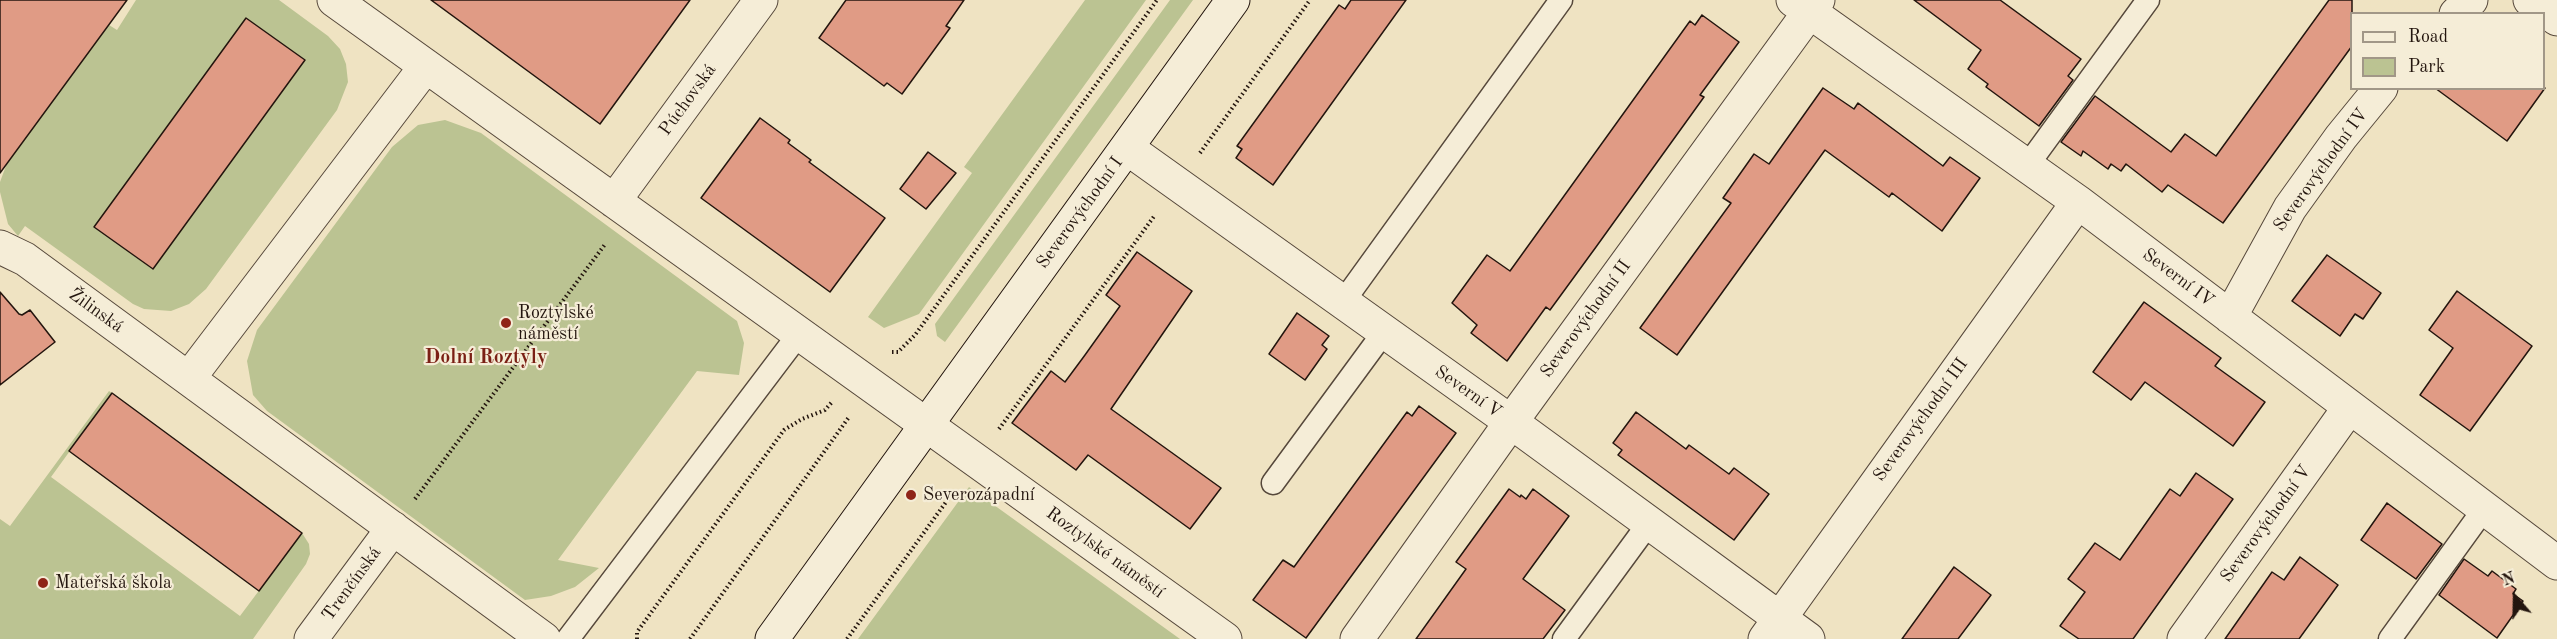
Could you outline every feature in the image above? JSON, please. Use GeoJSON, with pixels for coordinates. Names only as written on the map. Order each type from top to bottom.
{"type":"FeatureCollection","features":[{"type":"Feature","properties":{"kind":"street","name":"Roztylské náměstí"},"geometry":{"type":"LineString","coordinates":[[334,0],[1224,639]]}},
{"type":"Feature","properties":{"kind":"street","name":"Púchovská"},"geometry":{"type":"LineString","coordinates":[[622,206],[761,0]]}},
{"type":"Feature","properties":{"kind":"street","name":"Severovýchodní I"},"geometry":{"type":"LineString","coordinates":[[926,425],[1233,0]]}},
{"type":"Feature","properties":{"kind":"street"},"geometry":{"type":"LineString","coordinates":[[2458,12],[2470,0]]}},
{"type":"Feature","properties":{"kind":"street"},"geometry":{"type":"LineString","coordinates":[[2530,0],[2557,19]]}},
{"type":"Feature","properties":{"kind":"street","name":"Severní IV"},"geometry":{"type":"LineString","coordinates":[[1807,4],[2078,202],[2557,563]]}},
{"type":"Feature","properties":{"kind":"street","name":"Severovýchodní II"},"geometry":{"type":"LineString","coordinates":[[1357,639],[1807,4]]}},
{"type":"Feature","properties":{"kind":"street"},"geometry":{"type":"LineString","coordinates":[[426,66],[189,378],[544,639]]}},
{"type":"Feature","properties":{"kind":"street","name":"Severovýchodní IV"},"geometry":{"type":"LineString","coordinates":[[2230,317],[2290,208],[2341,137],[2379,90]]}},
{"type":"Feature","properties":{"kind":"street","name":"Severní V"},"geometry":{"type":"LineString","coordinates":[[1127,147],[1649,523],[1772,628],[1808,639]]}},
{"type":"Feature","properties":{"kind":"street","name":"Severovýchodní III"},"geometry":{"type":"LineString","coordinates":[[1772,628],[2078,202]]}},
{"type":"Feature","properties":{"kind":"street","name":"Žilinská"},"geometry":{"type":"LineString","coordinates":[[0,247],[25,259],[189,378]]}},
{"type":"Feature","properties":{"kind":"street","name":"Severovýchodní V"},"geometry":{"type":"LineString","coordinates":[[2184,639],[2349,408]]}},
{"type":"Feature","properties":{"kind":"street"},"geometry":{"type":"LineString","coordinates":[[772,639],[926,425]]}},
{"type":"Feature","properties":{"kind":"street","name":"Trenčínská"},"geometry":{"type":"LineString","coordinates":[[311,639],[393,528]]}},
{"type":"Feature","properties":{"kind":"lane"},"geometry":{"type":"LineString","coordinates":[[1343,302],[1561,0]]}},
{"type":"Feature","properties":{"kind":"lane"},"geometry":{"type":"LineString","coordinates":[[2027,166],[2148,0]]}},
{"type":"Feature","properties":{"kind":"lane"},"geometry":{"type":"LineString","coordinates":[[1273,483],[1384,333]]}},
{"type":"Feature","properties":{"kind":"lane"},"geometry":{"type":"LineString","coordinates":[[568,639],[799,334]]}},
{"type":"Feature","properties":{"kind":"lane"},"geometry":{"type":"LineString","coordinates":[[2390,639],[2484,509]]}},
{"type":"Feature","properties":{"kind":"lane"},"geometry":{"type":"LineString","coordinates":[[1564,639],[1649,523]]}},
{"type":"Feature","properties":{"kind":"path"},"geometry":{"type":"LineString","coordinates":[[888,352],[898,351],[915,334],[1157,0]]}},
{"type":"Feature","properties":{"kind":"path"},"geometry":{"type":"LineString","coordinates":[[847,639],[1310,0]]}},
{"type":"Feature","properties":{"kind":"path"},"geometry":{"type":"LineString","coordinates":[[393,528],[622,206]]}},
{"type":"Feature","properties":{"kind":"path"},"geometry":{"type":"LineString","coordinates":[[637,639],[637,632],[784,430],[802,419],[825,410],[837,395]]}},
{"type":"Feature","properties":{"kind":"path"},"geometry":{"type":"LineString","coordinates":[[690,639],[854,409]]}},
{"type":"Feature","properties":{"kind":"green space"},"geometry":{"type":"Polygon","coordinates":[[[136,0],[279,0],[328,36],[340,49],[346,64],[348,82],[337,110],[206,289],[189,304],[171,311],[144,309],[133,304],[25,226],[18,236],[8,224],[0,192],[0,182],[7,163],[109,25],[117,30],[136,0]],[[246,18],[95,227],[152,269],[305,60],[246,18]]]}},
{"type":"Feature","properties":{"kind":"green space"},"geometry":{"type":"Polygon","coordinates":[[[1085,0],[1146,0],[919,314],[884,328],[868,317],[972,173],[964,167],[1085,0]]]}},
{"type":"Feature","properties":{"kind":"green space"},"geometry":{"type":"Polygon","coordinates":[[[1170,0],[1193,0],[945,342],[937,336],[935,324],[1170,0]]]}},
{"type":"Feature","properties":{"kind":"green space"},"geometry":{"type":"Polygon","coordinates":[[[445,120],[481,133],[737,321],[744,343],[739,375],[697,371],[558,560],[599,568],[575,587],[551,596],[525,600],[267,411],[253,395],[247,361],[257,330],[392,147],[418,125],[445,120]]]}},
{"type":"Feature","properties":{"kind":"green space"},"geometry":{"type":"Polygon","coordinates":[[[109,391],[112,393],[51,477],[240,616],[302,533],[309,544],[310,554],[306,564],[253,639],[0,639],[0,519],[10,526],[109,391]]]}},
{"type":"Feature","properties":{"kind":"green space"},"geometry":{"type":"Polygon","coordinates":[[[969,487],[1180,639],[858,639],[969,487]]]}},
{"type":"Feature","properties":{"kind":"building"},"geometry":{"type":"Polygon","coordinates":[[[0,0],[127,0],[0,173],[0,0]]]}},
{"type":"Feature","properties":{"kind":"building"},"geometry":{"type":"Polygon","coordinates":[[[431,0],[690,0],[600,124],[431,0]]]}},
{"type":"Feature","properties":{"kind":"building"},"geometry":{"type":"Polygon","coordinates":[[[846,0],[964,0],[946,26],[950,28],[902,94],[887,83],[884,86],[819,38],[846,0]]]}},
{"type":"Feature","properties":{"kind":"building"},"geometry":{"type":"Polygon","coordinates":[[[1351,0],[1406,0],[1273,185],[1236,158],[1242,149],[1237,146],[1339,5],[1345,9],[1351,0]]]}},
{"type":"Feature","properties":{"kind":"building"},"geometry":{"type":"Polygon","coordinates":[[[1914,0],[2000,0],[2081,59],[2068,76],[2073,80],[2039,126],[1986,87],[1988,84],[1968,69],[1981,50],[1914,0]]]}},
{"type":"Feature","properties":{"kind":"building"},"geometry":{"type":"Polygon","coordinates":[[[2329,0],[2352,0],[2350,49],[2223,223],[2168,185],[2162,192],[2126,164],[2121,171],[2111,164],[2108,169],[2083,151],[2081,156],[2061,142],[2095,96],[2171,152],[2185,134],[2216,156],[2329,0]]]}},
{"type":"Feature","properties":{"kind":"building"},"geometry":{"type":"Polygon","coordinates":[[[1702,15],[1739,42],[1700,95],[1704,97],[1596,247],[1550,310],[1546,307],[1507,361],[1471,333],[1477,325],[1452,303],[1487,255],[1510,271],[1690,21],[1695,25],[1702,15]]]}},
{"type":"Feature","properties":{"kind":"building"},"geometry":{"type":"Polygon","coordinates":[[[246,18],[305,60],[153,269],[94,227],[246,18]]]}},
{"type":"Feature","properties":{"kind":"building"},"geometry":{"type":"Polygon","coordinates":[[[1823,88],[1854,109],[1858,103],[1943,166],[1950,157],[1980,178],[1942,231],[1892,193],[1889,197],[1825,150],[1677,355],[1640,328],[1731,203],[1723,198],[1754,154],[1769,164],[1823,88]]]}},
{"type":"Feature","properties":{"kind":"building"},"geometry":{"type":"Polygon","coordinates":[[[2438,90],[2544,90],[2507,141],[2438,90]]]}},
{"type":"Feature","properties":{"kind":"building"},"geometry":{"type":"Polygon","coordinates":[[[760,118],[790,140],[788,143],[811,160],[809,162],[885,218],[830,292],[701,198],[760,118]]]}},
{"type":"Feature","properties":{"kind":"building"},"geometry":{"type":"Polygon","coordinates":[[[928,152],[956,173],[926,209],[900,189],[928,152]]]}},
{"type":"Feature","properties":{"kind":"building"},"geometry":{"type":"Polygon","coordinates":[[[1137,252],[1192,291],[1111,409],[1221,488],[1190,529],[1088,455],[1076,470],[1012,423],[1051,371],[1065,382],[1085,355],[1120,306],[1106,295],[1137,252]]]}},
{"type":"Feature","properties":{"kind":"building"},"geometry":{"type":"Polygon","coordinates":[[[2327,255],[2381,293],[2363,319],[2355,314],[2340,336],[2292,301],[2327,255]]]}},
{"type":"Feature","properties":{"kind":"building"},"geometry":{"type":"Polygon","coordinates":[[[2457,291],[2532,346],[2470,431],[2420,395],[2453,348],[2429,330],[2457,291]]]}},
{"type":"Feature","properties":{"kind":"building"},"geometry":{"type":"Polygon","coordinates":[[[0,292],[19,314],[22,315],[30,310],[55,342],[0,385],[0,292]]]}},
{"type":"Feature","properties":{"kind":"building"},"geometry":{"type":"Polygon","coordinates":[[[2144,302],[2221,358],[2215,366],[2265,402],[2233,446],[2145,382],[2131,400],[2093,372],[2144,302]]]}},
{"type":"Feature","properties":{"kind":"building"},"geometry":{"type":"Polygon","coordinates":[[[1297,313],[1329,336],[1322,345],[1327,349],[1305,380],[1269,354],[1297,313]]]}},
{"type":"Feature","properties":{"kind":"building"},"geometry":{"type":"Polygon","coordinates":[[[112,393],[302,533],[259,591],[69,451],[112,393]]]}},
{"type":"Feature","properties":{"kind":"building"},"geometry":{"type":"Polygon","coordinates":[[[1419,406],[1456,433],[1306,638],[1253,600],[1283,560],[1294,567],[1407,412],[1412,416],[1419,406]]]}},
{"type":"Feature","properties":{"kind":"building"},"geometry":{"type":"Polygon","coordinates":[[[1636,412],[1686,449],[1689,445],[1729,474],[1734,468],[1769,494],[1734,540],[1618,455],[1622,450],[1613,443],[1636,412]]]}},
{"type":"Feature","properties":{"kind":"building"},"geometry":{"type":"Polygon","coordinates":[[[2196,473],[2233,499],[2133,639],[2079,639],[2060,626],[2085,592],[2068,579],[2095,543],[2120,560],[2170,489],[2180,496],[2196,473]]]}},
{"type":"Feature","properties":{"kind":"building"},"geometry":{"type":"Polygon","coordinates":[[[1509,489],[1526,499],[1533,489],[1569,516],[1523,579],[1565,610],[1543,639],[1416,639],[1466,569],[1456,562],[1509,489]]]}},
{"type":"Feature","properties":{"kind":"building"},"geometry":{"type":"Polygon","coordinates":[[[2387,503],[2442,544],[2416,579],[2361,540],[2387,503]]]}},
{"type":"Feature","properties":{"kind":"building"},"geometry":{"type":"Polygon","coordinates":[[[2300,557],[2338,585],[2299,639],[2225,639],[2272,572],[2284,580],[2300,557]]]}},
{"type":"Feature","properties":{"kind":"building"},"geometry":{"type":"Polygon","coordinates":[[[2464,559],[2488,576],[2492,571],[2516,589],[2513,594],[2523,601],[2497,638],[2439,595],[2464,559]]]}},
{"type":"Feature","properties":{"kind":"building"},"geometry":{"type":"Polygon","coordinates":[[[1954,567],[1991,595],[1958,639],[1902,639],[1954,567]]]}},
{"type":"Feature","properties":{"kind":"place","name":"Roztylské náměstí"},"geometry":{"type":"Point","coordinates":[506,323]}},
{"type":"Feature","properties":{"kind":"place","name":"Severozápadní"},"geometry":{"type":"Point","coordinates":[911,495]}},
{"type":"Feature","properties":{"kind":"place","name":"Mateřská škola"},"geometry":{"type":"Point","coordinates":[43,583]}},
{"type":"Feature","properties":{"kind":"district","name":"Dolní Roztyly"},"geometry":{"type":"Point","coordinates":[486,358]}}]}
